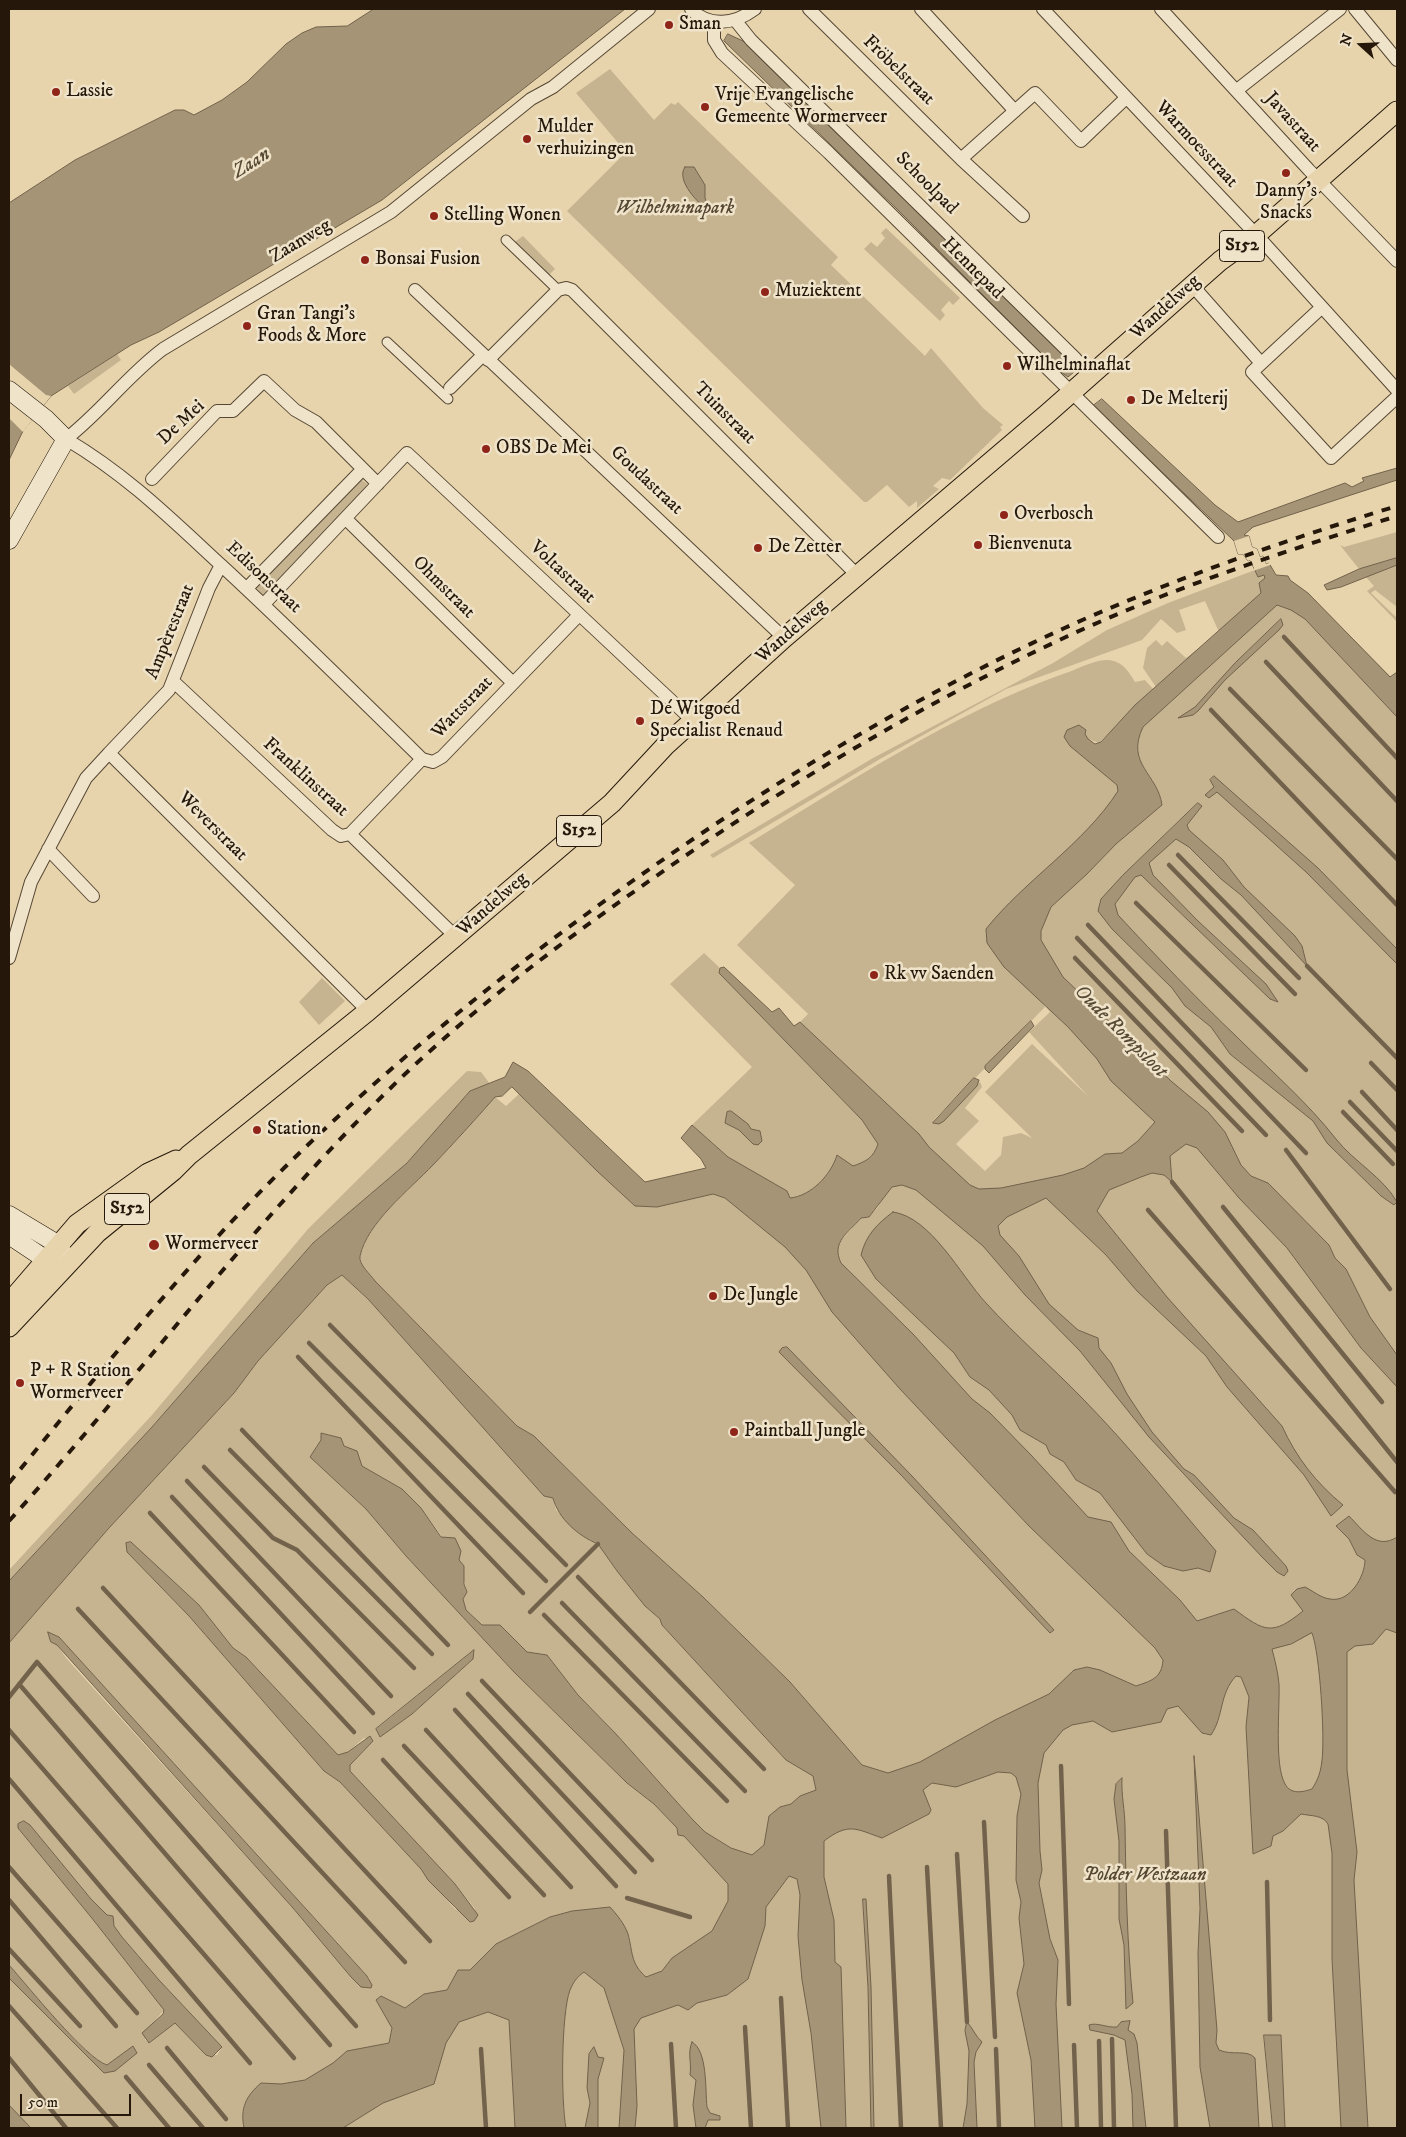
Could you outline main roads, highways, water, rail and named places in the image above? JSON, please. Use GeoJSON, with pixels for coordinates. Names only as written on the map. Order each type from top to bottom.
{"type":"FeatureCollection","features":[{"type":"Feature","properties":{"kind":"main road","name":"Wandelweg"},"geometry":{"type":"LineString","coordinates":[[68,1265],[97,1233],[173,1171],[189,1155],[368,1011],[612,803],[692,720],[784,638],[858,576],[1220,261],[1256,236],[1318,179],[1397,111]]}},
{"type":"Feature","properties":{"kind":"main road","name":"Zaanweg"},"geometry":{"type":"LineString","coordinates":[[9,390],[37,412],[66,439],[9,540]]}},
{"type":"Feature","properties":{"kind":"main road","name":"Wandelweg"},"geometry":{"type":"LineString","coordinates":[[45,1259],[77,1224],[148,1173],[189,1155]]}},
{"type":"Feature","properties":{"kind":"main road"},"geometry":{"type":"LineString","coordinates":[[9,1215],[59,1245],[68,1265]]}},
{"type":"Feature","properties":{"kind":"main road"},"geometry":{"type":"LineString","coordinates":[[9,1235],[45,1259],[68,1265]]}},
{"type":"Feature","properties":{"kind":"main road","name":"S152"},"geometry":{"type":"LineString","coordinates":[[9,1303],[45,1259]]}},
{"type":"Feature","properties":{"kind":"main road","name":"S152"},"geometry":{"type":"LineString","coordinates":[[9,1327],[68,1265]]}},
{"type":"Feature","properties":{"kind":"water","name":"Zaan"},"geometry":{"type":"Polygon","coordinates":[[[374,9],[625,9],[382,200],[159,332],[131,345],[51,396],[23,431],[9,460],[9,203],[75,160],[175,110],[184,110],[194,115],[222,100],[247,82],[286,44],[302,33],[316,27],[347,26],[374,9]]]}},
{"type":"Feature","properties":{"kind":"water"},"geometry":{"type":"Polygon","coordinates":[[[728,34],[743,41],[1068,360],[1074,372],[1068,377],[1057,369],[898,210],[724,41],[728,34]]]}},
{"type":"Feature","properties":{"kind":"water"},"geometry":{"type":"Polygon","coordinates":[[[685,167],[694,167],[705,185],[705,198],[710,211],[695,198],[686,185],[683,179],[685,167]]]}},
{"type":"Feature","properties":{"kind":"water","name":"Oude Rompsloot"},"geometry":{"type":"Polygon","coordinates":[[[1102,399],[1215,505],[1238,522],[1345,483],[1352,487],[1364,481],[1362,478],[1397,468],[1397,480],[1253,527],[1244,535],[1249,536],[1252,547],[1257,549],[1260,557],[1263,556],[1266,564],[1269,563],[1276,575],[1288,576],[1290,580],[1308,593],[1390,677],[1397,672],[1397,717],[1305,619],[1291,610],[1277,605],[1143,727],[1138,740],[1140,760],[1155,785],[1162,805],[1116,844],[1051,907],[1041,931],[1041,940],[1063,977],[1171,1081],[1208,1112],[1225,1132],[1241,1165],[1251,1176],[1268,1183],[1329,1245],[1335,1258],[1346,1269],[1370,1317],[1397,1355],[1397,1387],[1361,1348],[1287,1248],[1239,1198],[1197,1148],[1186,1144],[1170,1156],[1172,1182],[1164,1175],[1152,1173],[1141,1177],[1109,1190],[1097,1211],[1167,1297],[1282,1426],[1300,1459],[1316,1479],[1343,1505],[1331,1516],[1304,1475],[1227,1387],[1206,1356],[1137,1291],[1106,1255],[1046,1198],[1007,1217],[998,1226],[1000,1235],[1019,1256],[1049,1304],[1078,1330],[1098,1338],[1099,1348],[1111,1363],[1127,1394],[1152,1432],[1184,1469],[1194,1475],[1234,1518],[1253,1530],[1286,1566],[1288,1571],[1284,1576],[1277,1572],[1263,1558],[1149,1437],[1080,1351],[1025,1295],[983,1246],[916,1190],[902,1185],[892,1187],[869,1217],[861,1218],[842,1238],[838,1249],[838,1256],[841,1263],[913,1334],[972,1399],[990,1413],[1031,1455],[1088,1517],[1111,1522],[1129,1551],[1180,1600],[1197,1621],[1234,1609],[1261,1626],[1268,1628],[1276,1627],[1303,1611],[1291,1595],[1297,1589],[1305,1587],[1320,1596],[1330,1599],[1344,1597],[1350,1593],[1359,1580],[1365,1560],[1357,1555],[1349,1539],[1336,1526],[1349,1516],[1364,1532],[1376,1540],[1389,1541],[1397,1537],[1397,1633],[1386,1629],[1373,1644],[1355,1646],[1347,1652],[1347,1770],[1357,1852],[1354,1880],[1368,2128],[1341,2128],[1332,1959],[1332,1853],[1328,1824],[1320,1817],[1301,1814],[1283,1831],[1273,1836],[1271,1846],[1253,1854],[1246,1727],[1249,1697],[1241,1677],[1236,1676],[1227,1690],[1218,1720],[1211,1735],[1202,1733],[1178,1706],[1167,1709],[1161,1722],[1112,1732],[1093,1721],[1072,1725],[1063,1730],[1044,1753],[1038,1783],[1042,1870],[1039,1883],[1050,1939],[1058,1960],[1056,2004],[1062,2128],[1035,2128],[1031,2060],[1017,1993],[1024,1964],[1019,1918],[1021,1902],[1016,1880],[1017,1816],[1021,1794],[1016,1777],[1011,1773],[998,1772],[956,1787],[932,1783],[923,1790],[931,1810],[929,1814],[882,1838],[859,1830],[846,1829],[824,1841],[824,1877],[834,1920],[835,1962],[841,1967],[846,2128],[821,2128],[798,1936],[800,1895],[797,1879],[789,1876],[766,1907],[765,1926],[748,1979],[727,1995],[697,2003],[688,2010],[678,2005],[641,2018],[634,2029],[637,2106],[635,2128],[619,2128],[624,2050],[604,1988],[584,1972],[570,1990],[565,2018],[563,2079],[566,2128],[515,2128],[509,2020],[488,2012],[459,2022],[446,2043],[434,2084],[383,2103],[343,2128],[244,2128],[243,2114],[245,2103],[251,2093],[261,2083],[281,2084],[305,2080],[333,2063],[347,2051],[389,2043],[392,2028],[376,2000],[381,1996],[405,2008],[424,1994],[447,1990],[458,1970],[470,1970],[496,1944],[550,1917],[572,1911],[610,1907],[624,1926],[637,1967],[646,1977],[662,1971],[672,1958],[712,1931],[728,1901],[728,1884],[684,1836],[678,1835],[677,1828],[654,1804],[627,1783],[514,1672],[406,1556],[366,1509],[310,1457],[321,1440],[321,1433],[341,1438],[344,1446],[357,1451],[362,1466],[402,1489],[421,1508],[441,1537],[455,1538],[461,1551],[459,1560],[464,1566],[464,1584],[467,1592],[463,1599],[466,1610],[482,1625],[500,1625],[527,1652],[547,1655],[578,1695],[705,1832],[731,1848],[752,1855],[764,1845],[769,1816],[780,1807],[791,1804],[800,1796],[816,1790],[813,1776],[786,1760],[662,1625],[660,1619],[645,1606],[598,1544],[576,1531],[564,1519],[553,1498],[544,1496],[368,1299],[342,1275],[327,1285],[258,1361],[234,1393],[109,1528],[9,1643],[9,1581],[152,1427],[313,1243],[407,1163],[470,1091],[505,1077],[513,1062],[528,1071],[645,1182],[706,1168],[701,1159],[681,1138],[692,1125],[728,1157],[787,1191],[790,1198],[813,1189],[830,1170],[837,1155],[853,1166],[869,1158],[874,1153],[878,1144],[862,1120],[719,973],[720,968],[724,967],[772,1012],[779,1008],[794,1026],[800,1022],[919,1134],[929,1147],[970,1185],[979,1189],[1001,1188],[1063,1175],[1084,1168],[1105,1154],[1122,1153],[1138,1141],[1155,1122],[1111,1081],[1097,1059],[1068,1027],[1004,967],[987,943],[986,929],[1018,894],[1089,828],[1118,791],[1117,785],[1070,746],[1064,737],[1067,730],[1079,725],[1086,730],[1085,734],[1088,739],[1095,744],[1101,742],[1135,705],[1261,593],[1259,583],[1265,578],[1264,575],[1258,577],[1250,560],[1248,561],[1243,554],[1238,554],[1234,541],[1093,406],[1102,399]],[[512,1087],[502,1096],[495,1097],[441,1157],[380,1219],[364,1244],[360,1256],[361,1262],[375,1281],[517,1426],[534,1436],[632,1533],[703,1597],[790,1682],[862,1765],[888,1773],[920,1762],[995,1720],[1049,1694],[1074,1670],[1087,1667],[1100,1670],[1136,1686],[1158,1675],[1163,1660],[1155,1648],[1029,1526],[900,1389],[832,1312],[806,1270],[785,1247],[725,1198],[713,1194],[657,1207],[635,1206],[512,1087]],[[1312,1633],[1291,1644],[1272,1649],[1279,1684],[1278,1736],[1280,1764],[1285,1784],[1290,1790],[1297,1792],[1312,1789],[1319,1775],[1322,1760],[1321,1696],[1315,1643],[1312,1633]]]}},
{"type":"Feature","properties":{"kind":"water"},"geometry":{"type":"Polygon","coordinates":[[[1397,558],[1397,565],[1341,587],[1327,590],[1324,585],[1359,569],[1397,558]]]}},
{"type":"Feature","properties":{"kind":"water"},"geometry":{"type":"Polygon","coordinates":[[[1281,619],[1283,625],[1279,630],[1225,680],[1198,711],[1193,715],[1178,718],[1195,707],[1235,663],[1281,619]]]}},
{"type":"Feature","properties":{"kind":"water"},"geometry":{"type":"Polygon","coordinates":[[[1214,776],[1318,868],[1397,949],[1397,964],[1306,872],[1217,792],[1209,798],[1205,795],[1214,787],[1210,780],[1214,776]]]}},
{"type":"Feature","properties":{"kind":"water"},"geometry":{"type":"Polygon","coordinates":[[[1198,803],[1202,806],[1187,825],[1189,830],[1223,860],[1244,887],[1295,936],[1302,946],[1307,966],[1241,895],[1221,879],[1189,847],[1176,839],[1149,863],[1153,875],[1198,921],[1266,984],[1278,1002],[1270,999],[1141,875],[1135,877],[1115,904],[1118,915],[1192,993],[1301,1100],[1343,1147],[1384,1185],[1397,1202],[1394,1205],[1381,1196],[1327,1143],[1313,1121],[1230,1054],[1211,1027],[1185,1006],[1172,988],[1112,929],[1098,911],[1101,899],[1122,876],[1198,803]]]}},
{"type":"Feature","properties":{"kind":"water"},"geometry":{"type":"Polygon","coordinates":[[[1031,1021],[1034,1026],[989,1073],[985,1066],[1031,1021]]]}},
{"type":"Feature","properties":{"kind":"water"},"geometry":{"type":"Polygon","coordinates":[[[974,1078],[979,1080],[977,1086],[944,1121],[939,1124],[933,1123],[974,1078]]]}},
{"type":"Feature","properties":{"kind":"water"},"geometry":{"type":"Polygon","coordinates":[[[731,1111],[748,1124],[751,1129],[760,1131],[762,1141],[758,1145],[753,1144],[739,1130],[725,1123],[727,1112],[731,1111]]]}},
{"type":"Feature","properties":{"kind":"water"},"geometry":{"type":"Polygon","coordinates":[[[893,1212],[907,1216],[933,1236],[986,1303],[1083,1399],[1134,1455],[1216,1551],[1210,1572],[1198,1568],[1183,1571],[1164,1566],[1147,1554],[1100,1493],[1076,1480],[1064,1462],[1050,1454],[1046,1445],[1020,1430],[1012,1415],[989,1390],[970,1377],[954,1353],[876,1279],[861,1255],[873,1230],[893,1212]]]}},
{"type":"Feature","properties":{"kind":"water"},"geometry":{"type":"Polygon","coordinates":[[[787,1347],[912,1476],[1054,1630],[1050,1633],[901,1475],[779,1352],[782,1348],[787,1347]]]}},
{"type":"Feature","properties":{"kind":"water"},"geometry":{"type":"Polygon","coordinates":[[[131,1542],[199,1605],[233,1648],[246,1657],[338,1755],[348,1752],[370,1736],[373,1741],[350,1765],[350,1771],[455,1884],[478,1915],[474,1921],[470,1922],[428,1880],[421,1869],[340,1782],[324,1771],[189,1616],[127,1552],[126,1543],[131,1542]]]}},
{"type":"Feature","properties":{"kind":"water"},"geometry":{"type":"Polygon","coordinates":[[[48,1632],[59,1637],[367,1976],[372,1985],[371,1988],[361,1987],[351,1977],[293,1908],[57,1645],[51,1642],[48,1632]]]}},
{"type":"Feature","properties":{"kind":"water"},"geometry":{"type":"Polygon","coordinates":[[[474,1650],[473,1659],[412,1714],[380,1737],[376,1729],[474,1650]]]}},
{"type":"Feature","properties":{"kind":"water"},"geometry":{"type":"Polygon","coordinates":[[[1194,1756],[1217,2030],[1216,2043],[1219,2050],[1224,2052],[1244,2053],[1255,2058],[1259,2128],[1210,2128],[1200,2067],[1198,1953],[1200,1909],[1194,1756]]]}},
{"type":"Feature","properties":{"kind":"water"},"geometry":{"type":"Polygon","coordinates":[[[1122,1778],[1128,1937],[1133,2003],[1126,2009],[1124,1945],[1119,1919],[1119,1841],[1114,1799],[1116,1784],[1122,1778]]]}},
{"type":"Feature","properties":{"kind":"water"},"geometry":{"type":"Polygon","coordinates":[[[24,1821],[30,1825],[91,1899],[107,1915],[113,1916],[114,1926],[122,1937],[159,1980],[222,2047],[212,2057],[206,2055],[175,2023],[149,2043],[142,2033],[163,2014],[164,2010],[18,1828],[18,1824],[24,1821]]]}},
{"type":"Feature","properties":{"kind":"water"},"geometry":{"type":"Polygon","coordinates":[[[863,1899],[866,1899],[871,1987],[874,2128],[871,2128],[868,1987],[863,1899]]]}},
{"type":"Feature","properties":{"kind":"water"},"geometry":{"type":"Polygon","coordinates":[[[9,1965],[42,2004],[85,2050],[97,2060],[107,2065],[133,2046],[137,2053],[115,2071],[104,2073],[9,1978],[9,1965]]]}},
{"type":"Feature","properties":{"kind":"water"},"geometry":{"type":"Polygon","coordinates":[[[1130,2021],[1128,2030],[1134,2034],[1137,2043],[1146,2128],[1133,2128],[1132,2094],[1125,2040],[1114,2035],[1090,2030],[1089,2025],[1117,2027],[1121,2022],[1130,2021]]]}},
{"type":"Feature","properties":{"kind":"water"},"geometry":{"type":"Polygon","coordinates":[[[967,2022],[982,2042],[976,2052],[974,2062],[977,2128],[963,2128],[967,2104],[969,2051],[965,2031],[967,2022]]]}},
{"type":"Feature","properties":{"kind":"water"},"geometry":{"type":"Polygon","coordinates":[[[1264,2035],[1281,2035],[1285,2128],[1273,2128],[1264,2035]]]}},
{"type":"Feature","properties":{"kind":"water"},"geometry":{"type":"Polygon","coordinates":[[[692,2042],[701,2054],[703,2062],[707,2107],[710,2113],[720,2116],[720,2120],[708,2120],[705,2128],[696,2128],[693,2105],[696,2080],[690,2075],[690,2050],[692,2042]]]}},
{"type":"Feature","properties":{"kind":"water"},"geometry":{"type":"Polygon","coordinates":[[[594,2047],[598,2057],[604,2058],[598,2079],[598,2128],[585,2128],[590,2103],[587,2088],[589,2054],[594,2047]]]}},
{"type":"Feature","properties":{"kind":"water"},"geometry":{"type":"Polygon","coordinates":[[[9,2105],[31,2128],[9,2128],[9,2105]]]}},
{"type":"Feature","properties":{"kind":"waterway"},"geometry":{"type":"LineString","coordinates":[[1284,637],[1397,758]]}},
{"type":"Feature","properties":{"kind":"waterway"},"geometry":{"type":"LineString","coordinates":[[1266,662],[1397,801]]}},
{"type":"Feature","properties":{"kind":"waterway"},"geometry":{"type":"LineString","coordinates":[[1230,689],[1397,859]]}},
{"type":"Feature","properties":{"kind":"waterway"},"geometry":{"type":"LineString","coordinates":[[1211,710],[1397,905]]}},
{"type":"Feature","properties":{"kind":"waterway"},"geometry":{"type":"LineString","coordinates":[[1178,855],[1299,978]]}},
{"type":"Feature","properties":{"kind":"waterway"},"geometry":{"type":"LineString","coordinates":[[1169,865],[1295,994]]}},
{"type":"Feature","properties":{"kind":"waterway"},"geometry":{"type":"LineString","coordinates":[[1136,903],[1306,1070]]}},
{"type":"Feature","properties":{"kind":"waterway"},"geometry":{"type":"LineString","coordinates":[[1088,925],[1306,1153]]}},
{"type":"Feature","properties":{"kind":"waterway"},"geometry":{"type":"LineString","coordinates":[[1077,938],[1266,1135]]}},
{"type":"Feature","properties":{"kind":"waterway","name":"Oude Rompsloot"},"geometry":{"type":"LineString","coordinates":[[1075,958],[1242,1131]]}},
{"type":"Feature","properties":{"kind":"waterway"},"geometry":{"type":"LineString","coordinates":[[1307,966],[1397,1058]]}},
{"type":"Feature","properties":{"kind":"waterway"},"geometry":{"type":"LineString","coordinates":[[1371,1063],[1397,1090]]}},
{"type":"Feature","properties":{"kind":"waterway"},"geometry":{"type":"LineString","coordinates":[[1362,1092],[1397,1130]]}},
{"type":"Feature","properties":{"kind":"waterway"},"geometry":{"type":"LineString","coordinates":[[1350,1102],[1397,1151]]}},
{"type":"Feature","properties":{"kind":"waterway"},"geometry":{"type":"LineString","coordinates":[[1343,1112],[1393,1164]]}},
{"type":"Feature","properties":{"kind":"waterway"},"geometry":{"type":"LineString","coordinates":[[1286,1150],[1390,1289]]}},
{"type":"Feature","properties":{"kind":"waterway"},"geometry":{"type":"LineString","coordinates":[[1172,1182],[1397,1462]]}},
{"type":"Feature","properties":{"kind":"waterway"},"geometry":{"type":"LineString","coordinates":[[1223,1207],[1382,1402]]}},
{"type":"Feature","properties":{"kind":"waterway"},"geometry":{"type":"LineString","coordinates":[[1148,1210],[1395,1492]]}},
{"type":"Feature","properties":{"kind":"waterway"},"geometry":{"type":"LineString","coordinates":[[330,1325],[566,1565]]}},
{"type":"Feature","properties":{"kind":"waterway"},"geometry":{"type":"LineString","coordinates":[[309,1343],[546,1581]]}},
{"type":"Feature","properties":{"kind":"waterway"},"geometry":{"type":"LineString","coordinates":[[298,1357],[523,1593]]}},
{"type":"Feature","properties":{"kind":"waterway"},"geometry":{"type":"LineString","coordinates":[[242,1430],[448,1645]]}},
{"type":"Feature","properties":{"kind":"waterway"},"geometry":{"type":"LineString","coordinates":[[230,1450],[432,1654]]}},
{"type":"Feature","properties":{"kind":"waterway"},"geometry":{"type":"LineString","coordinates":[[204,1467],[273,1538],[297,1550],[414,1668]]}},
{"type":"Feature","properties":{"kind":"waterway"},"geometry":{"type":"LineString","coordinates":[[187,1481],[391,1696]]}},
{"type":"Feature","properties":{"kind":"waterway"},"geometry":{"type":"LineString","coordinates":[[172,1497],[373,1713]]}},
{"type":"Feature","properties":{"kind":"waterway"},"geometry":{"type":"LineString","coordinates":[[150,1513],[354,1732]]}},
{"type":"Feature","properties":{"kind":"waterway"},"geometry":{"type":"LineString","coordinates":[[530,1612],[598,1544]]}},
{"type":"Feature","properties":{"kind":"waterway"},"geometry":{"type":"LineString","coordinates":[[578,1577],[764,1769]]}},
{"type":"Feature","properties":{"kind":"waterway"},"geometry":{"type":"LineString","coordinates":[[103,1588],[430,1941]]}},
{"type":"Feature","properties":{"kind":"waterway"},"geometry":{"type":"LineString","coordinates":[[562,1603],[745,1791]]}},
{"type":"Feature","properties":{"kind":"waterway"},"geometry":{"type":"LineString","coordinates":[[78,1609],[405,1962]]}},
{"type":"Feature","properties":{"kind":"waterway"},"geometry":{"type":"LineString","coordinates":[[544,1615],[727,1801]]}},
{"type":"Feature","properties":{"kind":"waterway"},"geometry":{"type":"LineString","coordinates":[[9,1697],[37,1662],[356,2026]]}},
{"type":"Feature","properties":{"kind":"waterway"},"geometry":{"type":"LineString","coordinates":[[482,1681],[652,1860]]}},
{"type":"Feature","properties":{"kind":"waterway"},"geometry":{"type":"LineString","coordinates":[[19,1684],[330,2045]]}},
{"type":"Feature","properties":{"kind":"waterway"},"geometry":{"type":"LineString","coordinates":[[468,1694],[635,1872]]}},
{"type":"Feature","properties":{"kind":"waterway"},"geometry":{"type":"LineString","coordinates":[[455,1710],[616,1886]]}},
{"type":"Feature","properties":{"kind":"waterway"},"geometry":{"type":"LineString","coordinates":[[9,1730],[294,2058]]}},
{"type":"Feature","properties":{"kind":"waterway"},"geometry":{"type":"LineString","coordinates":[[426,1730],[571,1887]]}},
{"type":"Feature","properties":{"kind":"waterway"},"geometry":{"type":"LineString","coordinates":[[404,1746],[544,1895]]}},
{"type":"Feature","properties":{"kind":"waterway"},"geometry":{"type":"LineString","coordinates":[[383,1760],[509,1897]]}},
{"type":"Feature","properties":{"kind":"waterway"},"geometry":{"type":"LineString","coordinates":[[1061,1766],[1069,2004]]}},
{"type":"Feature","properties":{"kind":"waterway"},"geometry":{"type":"LineString","coordinates":[[9,1779],[250,2063]]}},
{"type":"Feature","properties":{"kind":"waterway"},"geometry":{"type":"LineString","coordinates":[[984,1822],[995,2037]]}},
{"type":"Feature","properties":{"kind":"waterway"},"geometry":{"type":"LineString","coordinates":[[1166,1831],[1176,2128]]}},
{"type":"Feature","properties":{"kind":"waterway"},"geometry":{"type":"LineString","coordinates":[[957,1854],[967,2022]]}},
{"type":"Feature","properties":{"kind":"waterway"},"geometry":{"type":"LineString","coordinates":[[9,1867],[137,2013]]}},
{"type":"Feature","properties":{"kind":"waterway"},"geometry":{"type":"LineString","coordinates":[[927,1867],[941,2128]]}},
{"type":"Feature","properties":{"kind":"waterway"},"geometry":{"type":"LineString","coordinates":[[889,1876],[901,2128]]}},
{"type":"Feature","properties":{"kind":"waterway"},"geometry":{"type":"LineString","coordinates":[[1267,1882],[1270,2020]]}},
{"type":"Feature","properties":{"kind":"waterway"},"geometry":{"type":"LineString","coordinates":[[627,1898],[690,1917]]}},
{"type":"Feature","properties":{"kind":"waterway"},"geometry":{"type":"LineString","coordinates":[[9,1900],[116,2026]]}},
{"type":"Feature","properties":{"kind":"waterway"},"geometry":{"type":"LineString","coordinates":[[9,1949],[80,2026]]}},
{"type":"Feature","properties":{"kind":"waterway"},"geometry":{"type":"LineString","coordinates":[[781,1998],[788,2128]]}},
{"type":"Feature","properties":{"kind":"waterway"},"geometry":{"type":"LineString","coordinates":[[9,2006],[117,2128]]}},
{"type":"Feature","properties":{"kind":"waterway"},"geometry":{"type":"LineString","coordinates":[[745,2027],[751,2128]]}},
{"type":"Feature","properties":{"kind":"waterway"},"geometry":{"type":"LineString","coordinates":[[1112,2039],[1114,2128]]}},
{"type":"Feature","properties":{"kind":"waterway"},"geometry":{"type":"LineString","coordinates":[[1099,2041],[1101,2128]]}},
{"type":"Feature","properties":{"kind":"waterway"},"geometry":{"type":"LineString","coordinates":[[671,2044],[676,2128]]}},
{"type":"Feature","properties":{"kind":"waterway"},"geometry":{"type":"LineString","coordinates":[[1074,2045],[1077,2128]]}},
{"type":"Feature","properties":{"kind":"waterway"},"geometry":{"type":"LineString","coordinates":[[167,2048],[226,2119]]}},
{"type":"Feature","properties":{"kind":"waterway"},"geometry":{"type":"LineString","coordinates":[[481,2049],[486,2128]]}},
{"type":"Feature","properties":{"kind":"waterway"},"geometry":{"type":"LineString","coordinates":[[996,2049],[999,2128]]}},
{"type":"Feature","properties":{"kind":"waterway"},"geometry":{"type":"LineString","coordinates":[[9,2058],[66,2128]]}},
{"type":"Feature","properties":{"kind":"waterway"},"geometry":{"type":"LineString","coordinates":[[149,2065],[203,2128]]}},
{"type":"Feature","properties":{"kind":"waterway"},"geometry":{"type":"LineString","coordinates":[[126,2077],[169,2128]]}},
{"type":"Feature","properties":{"kind":"railway"},"geometry":{"type":"LineString","coordinates":[[9,1483],[165,1295],[230,1223],[302,1151],[380,1079],[461,1010],[545,945],[647,871],[768,790],[830,752],[956,681],[1021,648],[1125,602],[1202,572],[1279,544],[1397,506]]}},
{"type":"Feature","properties":{"kind":"railway"},"geometry":{"type":"LineString","coordinates":[[9,1521],[202,1294],[300,1182],[351,1128],[404,1075],[463,1022],[588,925],[752,811],[803,779],[907,718],[1014,662],[1108,618],[1189,586],[1272,556],[1397,516]]}},
{"type":"Feature","properties":{"kind":"place","name":"Sman"},"geometry":{"type":"Point","coordinates":[669,25]}},
{"type":"Feature","properties":{"kind":"place","name":"Lassie"},"geometry":{"type":"Point","coordinates":[56,92]}},
{"type":"Feature","properties":{"kind":"place","name":"Vrije Evangelische Gemeente Wormerveer"},"geometry":{"type":"Point","coordinates":[705,107]}},
{"type":"Feature","properties":{"kind":"place","name":"Mulder verhuizingen"},"geometry":{"type":"Point","coordinates":[527,139]}},
{"type":"Feature","properties":{"kind":"place","name":"Danny's Snacks"},"geometry":{"type":"Point","coordinates":[1286,173]}},
{"type":"Feature","properties":{"kind":"place","name":"Stelling Wonen"},"geometry":{"type":"Point","coordinates":[434,216]}},
{"type":"Feature","properties":{"kind":"place","name":"Bonsai Fusion"},"geometry":{"type":"Point","coordinates":[365,260]}},
{"type":"Feature","properties":{"kind":"place","name":"Muziektent"},"geometry":{"type":"Point","coordinates":[765,292]}},
{"type":"Feature","properties":{"kind":"place","name":"Gran Tangi's Foods & More"},"geometry":{"type":"Point","coordinates":[247,326]}},
{"type":"Feature","properties":{"kind":"place","name":"Wilhelminaflat"},"geometry":{"type":"Point","coordinates":[1007,366]}},
{"type":"Feature","properties":{"kind":"place","name":"De Melterij"},"geometry":{"type":"Point","coordinates":[1131,400]}},
{"type":"Feature","properties":{"kind":"place","name":"OBS De Mei"},"geometry":{"type":"Point","coordinates":[486,449]}},
{"type":"Feature","properties":{"kind":"place","name":"Overbosch"},"geometry":{"type":"Point","coordinates":[1004,515]}},
{"type":"Feature","properties":{"kind":"place","name":"Bienvenuta"},"geometry":{"type":"Point","coordinates":[978,545]}},
{"type":"Feature","properties":{"kind":"place","name":"De Zetter"},"geometry":{"type":"Point","coordinates":[758,548]}},
{"type":"Feature","properties":{"kind":"place","name":"Dé Witgoed Specialist Renaud"},"geometry":{"type":"Point","coordinates":[640,721]}},
{"type":"Feature","properties":{"kind":"place","name":"Rk vv Saenden"},"geometry":{"type":"Point","coordinates":[874,975]}},
{"type":"Feature","properties":{"kind":"place","name":"Station"},"geometry":{"type":"Point","coordinates":[257,1130]}},
{"type":"Feature","properties":{"kind":"place","name":"Wormerveer"},"geometry":{"type":"Point","coordinates":[154,1245]}},
{"type":"Feature","properties":{"kind":"place","name":"De Jungle"},"geometry":{"type":"Point","coordinates":[713,1296]}},
{"type":"Feature","properties":{"kind":"place","name":"P + R Station Wormerveer"},"geometry":{"type":"Point","coordinates":[20,1383]}},
{"type":"Feature","properties":{"kind":"place","name":"Paintball Jungle"},"geometry":{"type":"Point","coordinates":[734,1432]}},
{"type":"Feature","properties":{"kind":"park label","name":"Wilhelminapark"},"geometry":{"type":"Point","coordinates":[675,209]}},
{"type":"Feature","properties":{"kind":"park label","name":"Polder Westzaan"},"geometry":{"type":"Point","coordinates":[1145,1876]}}]}
